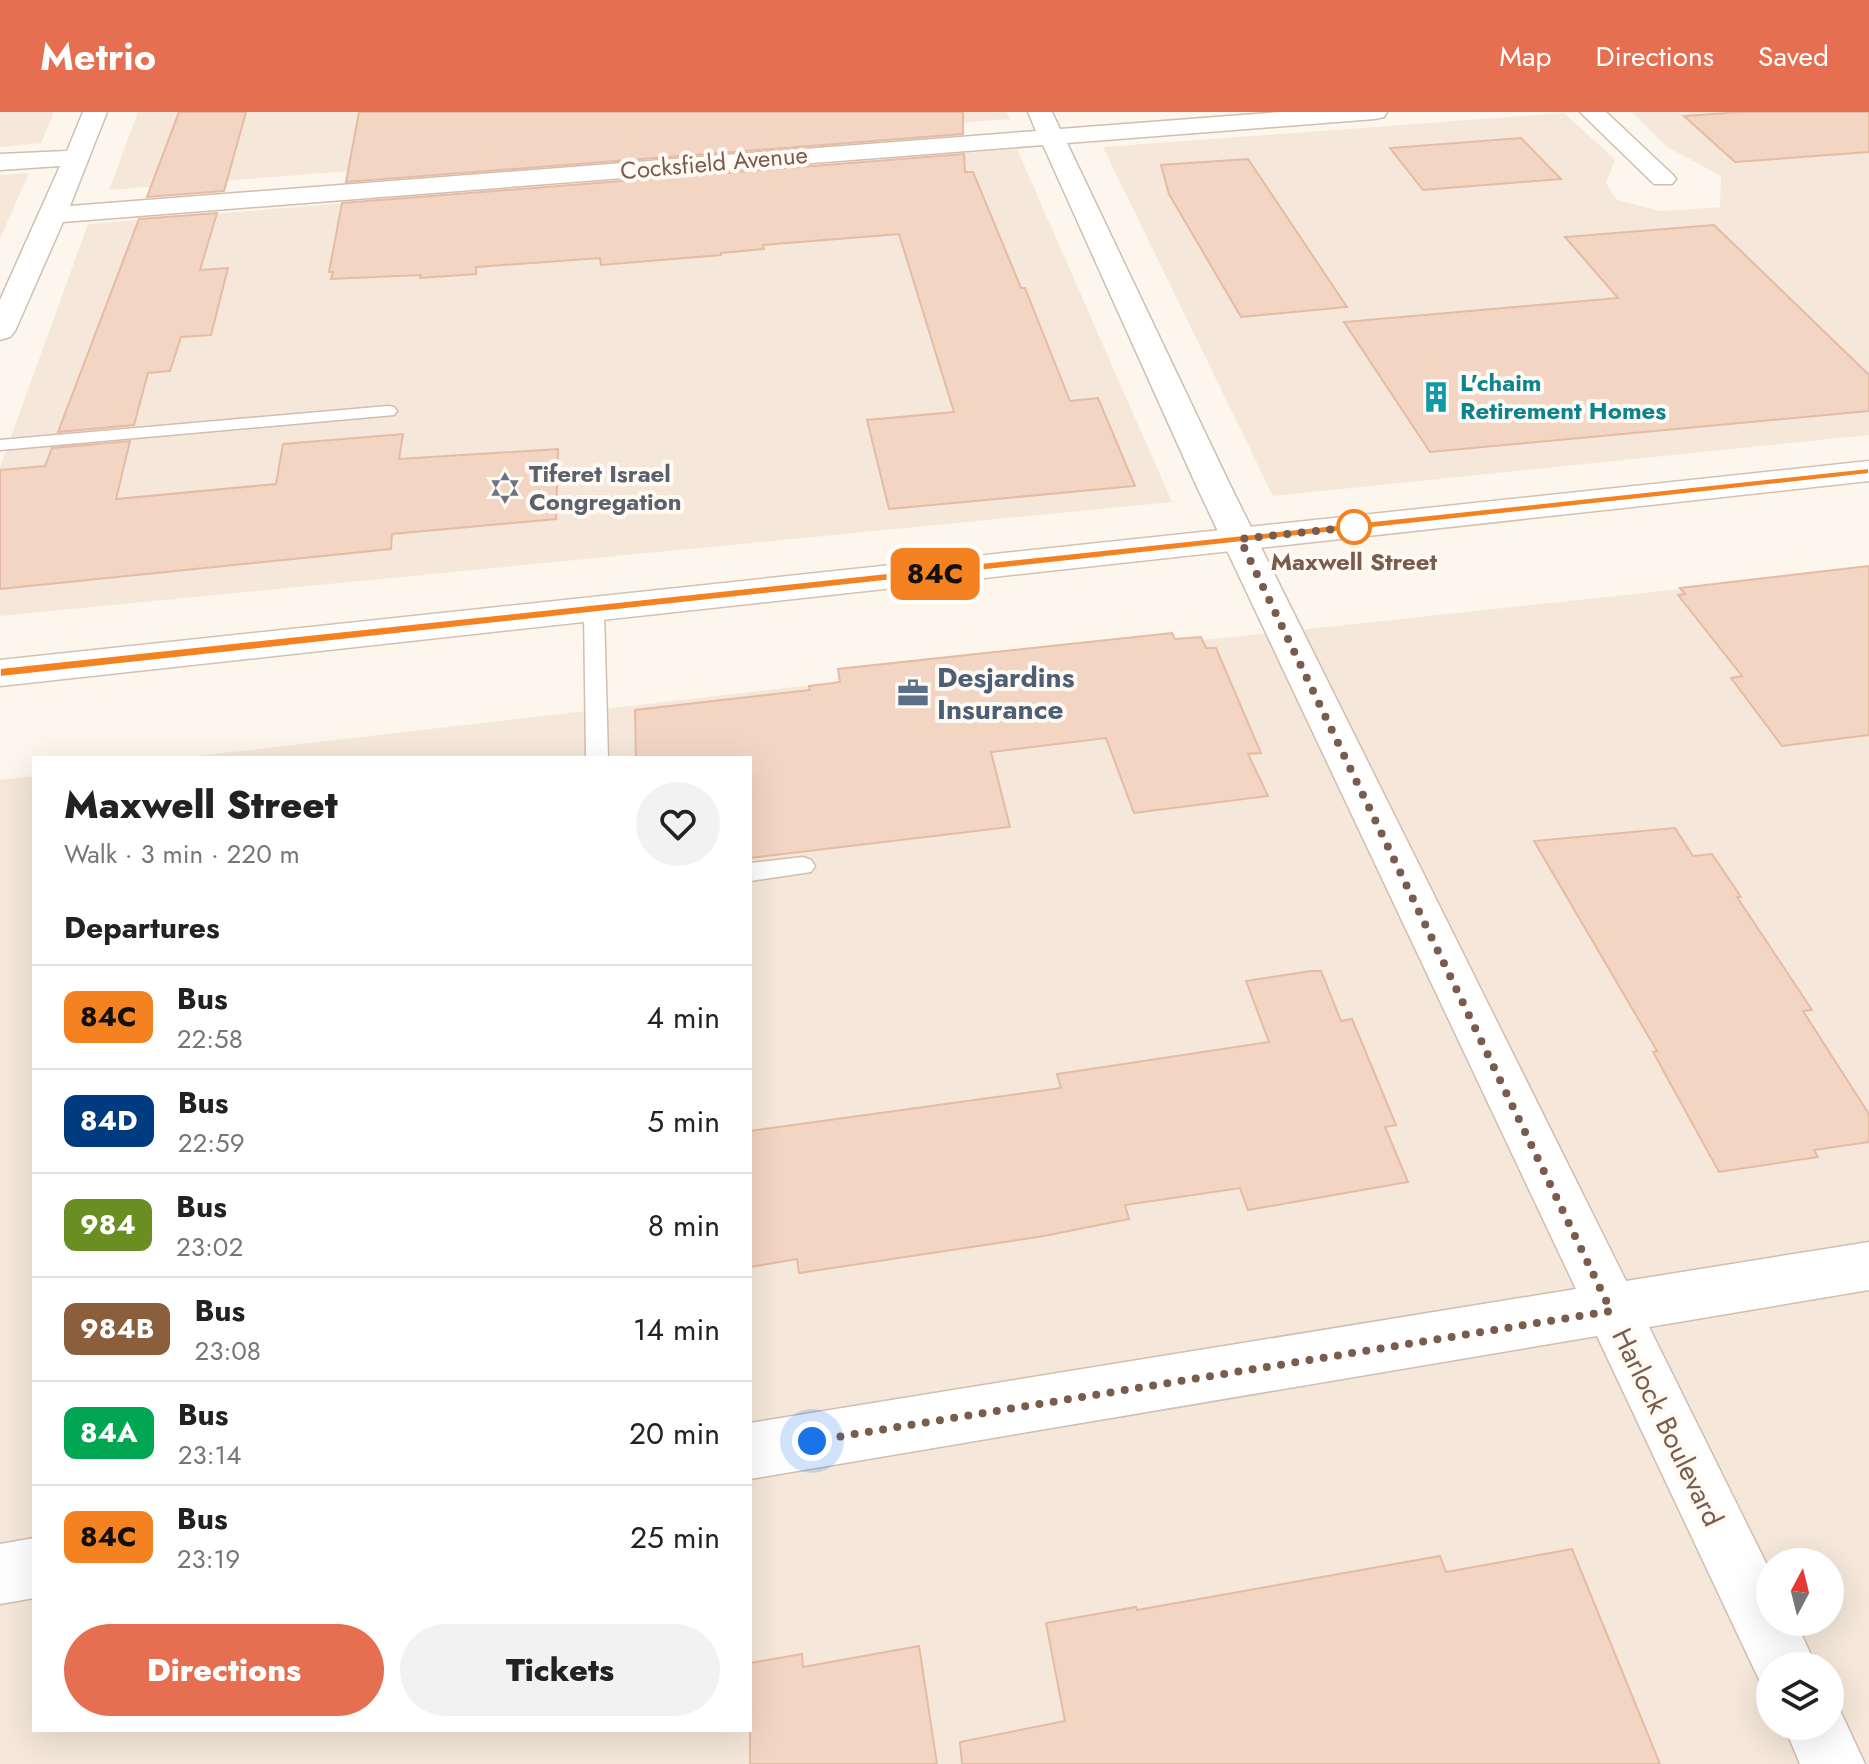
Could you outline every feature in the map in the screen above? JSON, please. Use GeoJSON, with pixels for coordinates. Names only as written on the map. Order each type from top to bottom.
{"type":"FeatureCollection","features":[{"type":"Feature","properties":{"kind":"street"},"geometry":{"type":"LineString","coordinates":[[0,331],[53,215],[95,112]]}},
{"type":"Feature","properties":{"kind":"street","name":"Cocksfield Avenue"},"geometry":{"type":"LineString","coordinates":[[53,215],[1047,124],[1375,112]]}},
{"type":"Feature","properties":{"kind":"street"},"geometry":{"type":"LineString","coordinates":[[1592,112],[1663,179]]}},
{"type":"Feature","properties":{"kind":"street"},"geometry":{"type":"LineString","coordinates":[[1047,124],[1240,539]]}},
{"type":"Feature","properties":{"kind":"street"},"geometry":{"type":"LineString","coordinates":[[0,162],[74,158]]}},
{"type":"Feature","properties":{"kind":"street"},"geometry":{"type":"LineString","coordinates":[[0,673],[1869,471]]}},
{"type":"Feature","properties":{"kind":"street","name":"Harlock Boulevard"},"geometry":{"type":"LineString","coordinates":[[1240,539],[1778,1652]]}},
{"type":"Feature","properties":{"kind":"street"},"geometry":{"type":"LineString","coordinates":[[752,1451],[1869,1266]]}},
{"type":"Feature","properties":{"kind":"street"},"geometry":{"type":"LineString","coordinates":[[0,1574],[32,1568]]}},
{"type":"Feature","properties":{"kind":"street"},"geometry":{"type":"LineString","coordinates":[[1822,1740],[1833,1764]]}},
{"type":"Feature","properties":{"kind":"lane"},"geometry":{"type":"LineString","coordinates":[[0,445],[388,411]]}},
{"type":"Feature","properties":{"kind":"lane"},"geometry":{"type":"LineString","coordinates":[[594,610],[597,756]]}},
{"type":"Feature","properties":{"kind":"lane"},"geometry":{"type":"LineString","coordinates":[[752,872],[803,866]]}},
{"type":"Feature","properties":{"kind":"shaded area"},"geometry":{"type":"Polygon","coordinates":[[[0,112],[54,112],[41,143],[0,147],[0,112]]]}},
{"type":"Feature","properties":{"kind":"shaded area"},"geometry":{"type":"Polygon","coordinates":[[[138,112],[1006,112],[1010,119],[109,190],[138,112]]]}},
{"type":"Feature","properties":{"kind":"shaded area"},"geometry":{"type":"Polygon","coordinates":[[[1632,112],[1869,112],[1869,435],[1273,496],[1103,147],[1564,113],[1615,159],[1606,183],[1617,200],[1661,211],[1720,207],[1721,176],[1667,147],[1632,112]]]}},
{"type":"Feature","properties":{"kind":"shaded area"},"geometry":{"type":"Polygon","coordinates":[[[1017,149],[1172,502],[0,616],[0,467],[88,224],[1017,149]]]}},
{"type":"Feature","properties":{"kind":"shaded area"},"geometry":{"type":"Polygon","coordinates":[[[29,173],[0,239],[0,175],[29,173]]]}},
{"type":"Feature","properties":{"kind":"shaded area"},"geometry":{"type":"Polygon","coordinates":[[[1869,569],[1869,1764],[0,1764],[0,780],[32,776],[32,1732],[752,1732],[752,756],[197,756],[1166,644],[1869,569]]]}},
{"type":"Feature","properties":{"kind":"building"},"geometry":{"type":"Polygon","coordinates":[[[179,112],[246,112],[224,191],[147,197],[179,112]]]}},
{"type":"Feature","properties":{"kind":"building"},"geometry":{"type":"Polygon","coordinates":[[[359,112],[963,112],[963,134],[346,182],[359,112]]]}},
{"type":"Feature","properties":{"kind":"building"},"geometry":{"type":"Polygon","coordinates":[[[1741,112],[1869,112],[1869,152],[1735,162],[1684,116],[1741,112]]]}},
{"type":"Feature","properties":{"kind":"building"},"geometry":{"type":"Polygon","coordinates":[[[1521,138],[1561,179],[1423,190],[1390,148],[1521,138]]]}},
{"type":"Feature","properties":{"kind":"building"},"geometry":{"type":"Polygon","coordinates":[[[964,154],[965,172],[973,172],[1021,288],[1025,288],[1070,401],[1098,398],[1135,486],[889,509],[867,420],[954,412],[899,234],[763,245],[764,249],[721,255],[601,265],[600,258],[476,267],[476,274],[420,278],[421,275],[331,279],[333,272],[329,272],[342,203],[964,154]]]}},
{"type":"Feature","properties":{"kind":"building"},"geometry":{"type":"Polygon","coordinates":[[[1248,159],[1347,307],[1241,317],[1169,194],[1161,165],[1248,159]]]}},
{"type":"Feature","properties":{"kind":"building"},"geometry":{"type":"Polygon","coordinates":[[[217,213],[200,270],[228,268],[211,335],[181,337],[170,371],[148,373],[134,425],[58,432],[139,219],[217,213]]]}},
{"type":"Feature","properties":{"kind":"building"},"geometry":{"type":"Polygon","coordinates":[[[1714,225],[1869,375],[1869,411],[1430,452],[1344,322],[1618,298],[1565,237],[1714,225]]]}},
{"type":"Feature","properties":{"kind":"building"},"geometry":{"type":"Polygon","coordinates":[[[403,434],[399,459],[558,449],[556,519],[392,534],[391,549],[0,589],[0,470],[45,466],[52,448],[130,441],[116,499],[276,484],[283,444],[403,434]]]}},
{"type":"Feature","properties":{"kind":"building"},"geometry":{"type":"Polygon","coordinates":[[[1869,566],[1869,735],[1782,746],[1731,678],[1742,676],[1678,595],[1685,594],[1680,588],[1869,566]]]}},
{"type":"Feature","properties":{"kind":"building"},"geometry":{"type":"Polygon","coordinates":[[[1172,633],[1175,639],[1201,637],[1206,648],[1216,648],[1261,753],[1248,754],[1268,796],[1134,813],[1106,738],[991,752],[1010,827],[752,858],[752,756],[636,756],[635,710],[810,690],[809,686],[840,682],[838,669],[1172,633]]]}},
{"type":"Feature","properties":{"kind":"building"},"geometry":{"type":"Polygon","coordinates":[[[1675,828],[1693,856],[1712,854],[1812,1010],[1803,1011],[1869,1114],[1869,1142],[1814,1150],[1818,1157],[1719,1172],[1653,1052],[1657,1051],[1534,841],[1675,828]]]}},
{"type":"Feature","properties":{"kind":"building"},"geometry":{"type":"Polygon","coordinates":[[[1321,971],[1341,1021],[1352,1019],[1396,1125],[1385,1127],[1408,1182],[1248,1210],[1240,1188],[1125,1205],[1129,1219],[1044,1236],[799,1273],[797,1259],[752,1267],[752,1131],[1061,1088],[1057,1074],[1269,1042],[1246,981],[1321,971]]]}},
{"type":"Feature","properties":{"kind":"building"},"geometry":{"type":"Polygon","coordinates":[[[1572,1549],[1660,1764],[962,1764],[960,1742],[1065,1721],[1046,1623],[1136,1607],[1137,1610],[1440,1556],[1446,1572],[1572,1549]]]}},
{"type":"Feature","properties":{"kind":"building"},"geometry":{"type":"Polygon","coordinates":[[[919,1646],[937,1764],[750,1764],[752,1663],[802,1654],[803,1667],[919,1646]]]}},
{"type":"Feature","properties":{"kind":"bus line","name":"84C"},"geometry":{"type":"LineString","coordinates":[[0,673],[1869,471]]}},
{"type":"Feature","properties":{"kind":"place","name":"L'chaim Retirement Homes"},"geometry":{"type":"Point","coordinates":[1436,397]}},
{"type":"Feature","properties":{"kind":"place","name":"Tiferet Israel Congregation"},"geometry":{"type":"Point","coordinates":[505,488]}},
{"type":"Feature","properties":{"kind":"place","name":"Maxwell Street"},"geometry":{"type":"Point","coordinates":[1354,527]}},
{"type":"Feature","properties":{"kind":"place","name":"Desjardins Insurance"},"geometry":{"type":"Point","coordinates":[913,693]}},
{"type":"Feature","properties":{"kind":"route"},"geometry":{"type":"LineString","coordinates":[[812,1441],[1611,1311],[1240,539],[1362,526],[1354,527]]}}]}
